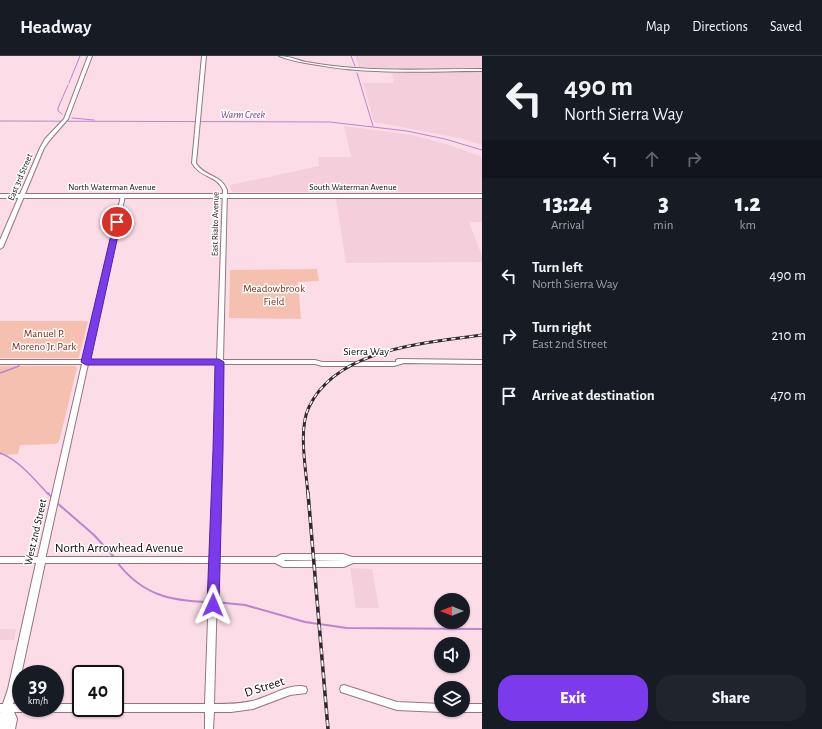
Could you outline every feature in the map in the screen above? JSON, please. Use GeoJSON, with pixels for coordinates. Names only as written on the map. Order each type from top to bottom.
{"type":"FeatureCollection","features":[{"type":"Feature","properties":{"kind":"main road","name":"East 3rd Street"},"geometry":{"type":"LineString","coordinates":[[0,248],[43,145],[65,121],[90,56]]}},
{"type":"Feature","properties":{"kind":"main road","name":"North Waterman Avenue"},"geometry":{"type":"LineString","coordinates":[[0,196],[224,196]]}},
{"type":"Feature","properties":{"kind":"main road","name":"South Waterman Avenue"},"geometry":{"type":"LineString","coordinates":[[224,196],[482,196]]}},
{"type":"Feature","properties":{"kind":"main road","name":"North Arrowhead Avenue"},"geometry":{"type":"LineString","coordinates":[[0,560],[277,560],[283,564],[344,564],[352,560],[482,560]]}},
{"type":"Feature","properties":{"kind":"main road","name":"West 2nd Street"},"geometry":{"type":"LineString","coordinates":[[0,729],[41,560]]}},
{"type":"Feature","properties":{"kind":"main road","name":"West 2nd Street"},"geometry":{"type":"LineString","coordinates":[[4,708],[12,719],[10,729]]}},
{"type":"Feature","properties":{"kind":"street","name":"East Rialto Avenue"},"geometry":{"type":"LineString","coordinates":[[204,56],[194,166],[200,172],[223,184],[224,196],[209,729]]}},
{"type":"Feature","properties":{"kind":"street"},"geometry":{"type":"LineString","coordinates":[[281,56],[312,64],[350,69],[482,70]]}},
{"type":"Feature","properties":{"kind":"street","name":"West 2nd Street"},"geometry":{"type":"LineString","coordinates":[[41,560],[123,196]]}},
{"type":"Feature","properties":{"kind":"street","name":"Sierra Way"},"geometry":{"type":"LineString","coordinates":[[0,362],[315,362],[328,364],[482,362]]}},
{"type":"Feature","properties":{"kind":"street"},"geometry":{"type":"LineString","coordinates":[[344,689],[397,706],[434,708]]}},
{"type":"Feature","properties":{"kind":"street","name":"D Street"},"geometry":{"type":"LineString","coordinates":[[64,708],[242,707],[253,705],[290,691],[302,690]]}},
{"type":"Feature","properties":{"kind":"street"},"geometry":{"type":"LineString","coordinates":[[470,708],[482,708]]}},
{"type":"Feature","properties":{"kind":"shaded area"},"geometry":{"type":"Polygon","coordinates":[[[355,56],[482,56],[482,68],[359,68],[355,56]]]}},
{"type":"Feature","properties":{"kind":"shaded area"},"geometry":{"type":"Polygon","coordinates":[[[482,71],[482,145],[459,138],[374,122],[363,83],[394,83],[391,72],[482,71]]]}},
{"type":"Feature","properties":{"kind":"shaded area"},"geometry":{"type":"Polygon","coordinates":[[[344,126],[413,135],[449,145],[482,157],[482,192],[232,192],[230,185],[319,166],[318,157],[351,157],[344,126]]]}},
{"type":"Feature","properties":{"kind":"shaded area"},"geometry":{"type":"Polygon","coordinates":[[[336,199],[482,199],[482,222],[469,222],[482,256],[482,262],[346,263],[336,199]]]}},
{"type":"Feature","properties":{"kind":"shaded area"},"geometry":{"type":"Polygon","coordinates":[[[350,568],[372,569],[379,608],[356,608],[350,568]]]}},
{"type":"Feature","properties":{"kind":"shaded area"},"geometry":{"type":"Polygon","coordinates":[[[0,629],[16,629],[14,640],[0,640],[0,629]]]}},
{"type":"Feature","properties":{"kind":"green space","name":"Meadowbrook Field"},"geometry":{"type":"Polygon","coordinates":[[[317,269],[319,281],[298,282],[301,319],[229,318],[230,270],[317,269]]]}},
{"type":"Feature","properties":{"kind":"green space","name":"Manuel P. Moreno Jr. Park"},"geometry":{"type":"Polygon","coordinates":[[[0,321],[88,322],[78,358],[0,358],[0,321]]]}},
{"type":"Feature","properties":{"kind":"green space"},"geometry":{"type":"Polygon","coordinates":[[[0,366],[75,366],[77,368],[59,442],[56,444],[20,445],[18,454],[0,455],[0,366]]]}},
{"type":"Feature","properties":{"kind":"waterway"},"geometry":{"type":"LineString","coordinates":[[69,83],[80,56]]}},
{"type":"Feature","properties":{"kind":"waterway"},"geometry":{"type":"LineString","coordinates":[[351,56],[355,66]]}},
{"type":"Feature","properties":{"kind":"waterway"},"geometry":{"type":"LineString","coordinates":[[357,73],[373,126]]}},
{"type":"Feature","properties":{"kind":"waterway"},"geometry":{"type":"LineString","coordinates":[[62,114],[58,111],[58,108],[68,85]]}},
{"type":"Feature","properties":{"kind":"waterway","name":"Warm Creek"},"geometry":{"type":"LineString","coordinates":[[72,118],[94,120]]}},
{"type":"Feature","properties":{"kind":"waterway","name":"Warm Creek"},"geometry":{"type":"LineString","coordinates":[[0,121],[330,122],[407,131],[445,139],[482,150]]}},
{"type":"Feature","properties":{"kind":"waterway"},"geometry":{"type":"LineString","coordinates":[[0,373],[19,366]]}},
{"type":"Feature","properties":{"kind":"waterway"},"geometry":{"type":"LineString","coordinates":[[0,453],[14,460],[20,465],[48,494]]}},
{"type":"Feature","properties":{"kind":"waterway"},"geometry":{"type":"LineString","coordinates":[[48,493],[52,498]]}},
{"type":"Feature","properties":{"kind":"waterway"},"geometry":{"type":"LineString","coordinates":[[56,502],[94,535],[114,557]]}},
{"type":"Feature","properties":{"kind":"waterway"},"geometry":{"type":"LineString","coordinates":[[117,562],[136,582],[158,594],[169,598],[209,602]]}},
{"type":"Feature","properties":{"kind":"waterway"},"geometry":{"type":"LineString","coordinates":[[215,602],[245,605],[305,622],[347,628],[482,629]]}},
{"type":"Feature","properties":{"kind":"railway"},"geometry":{"type":"LineString","coordinates":[[308,494],[303,438],[304,426],[309,407],[322,387],[340,372],[361,360],[385,352],[435,341],[482,335]]}},
{"type":"Feature","properties":{"kind":"railway"},"geometry":{"type":"LineString","coordinates":[[308,493],[328,729]]}},
{"type":"Feature","properties":{"kind":"route"},"geometry":{"type":"LineString","coordinates":[[117,222],[86,362],[219,362],[213,605]]}}]}
